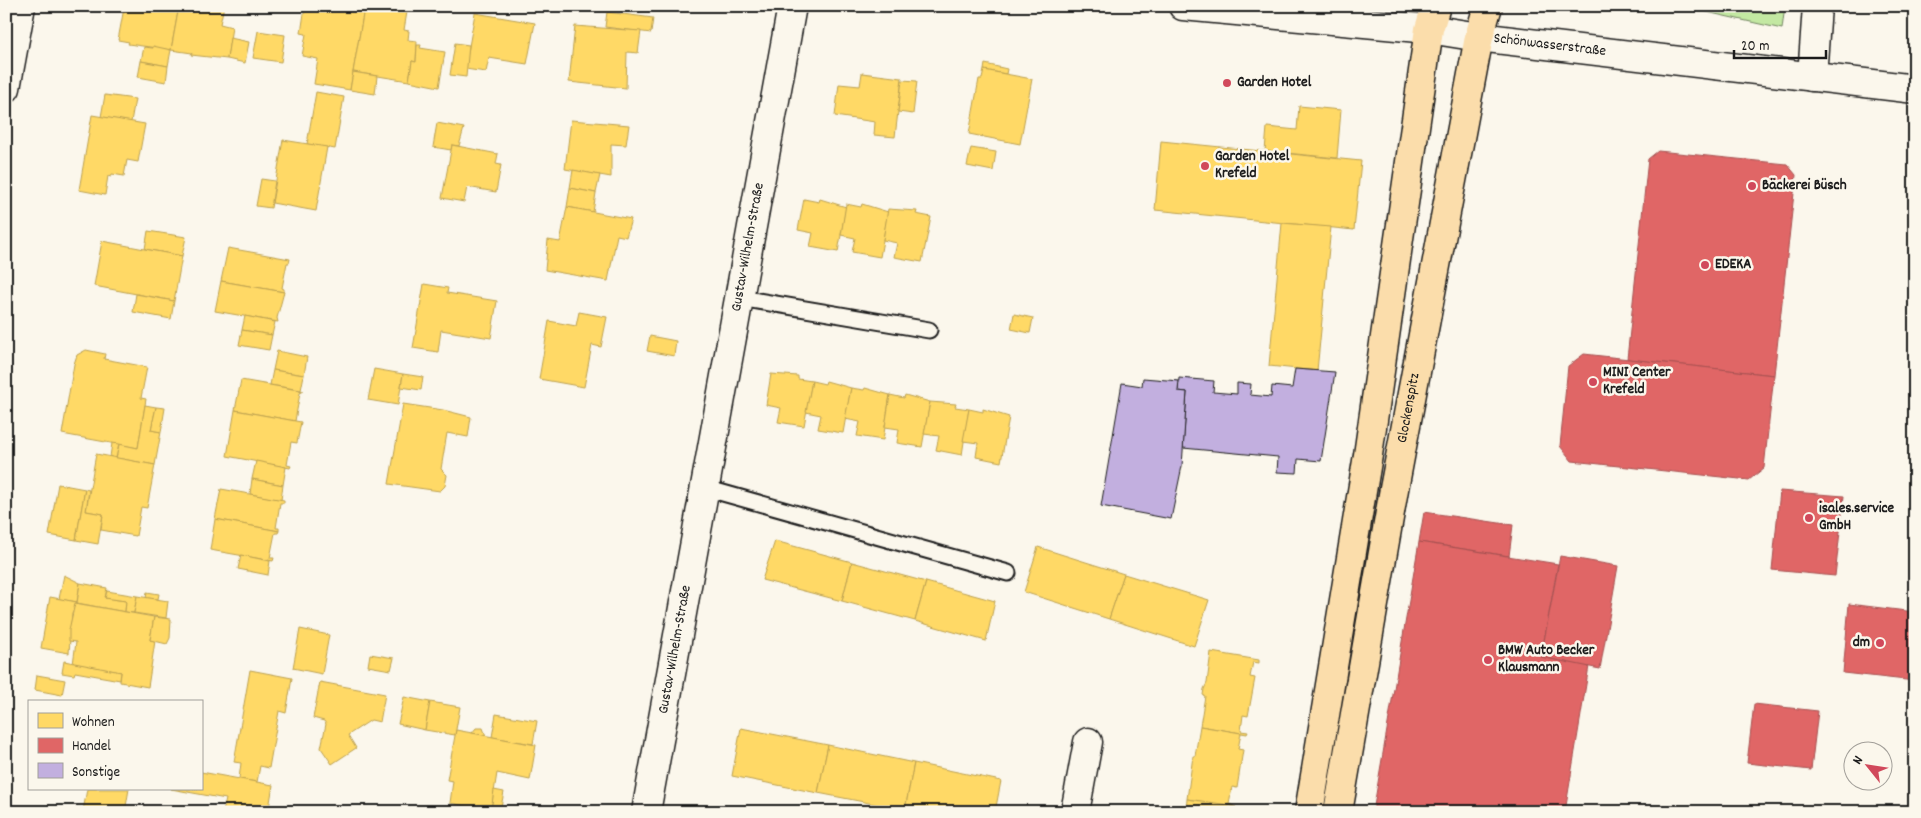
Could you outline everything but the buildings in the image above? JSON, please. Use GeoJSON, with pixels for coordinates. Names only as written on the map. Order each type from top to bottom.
{"type":"FeatureCollection","features":[{"type":"Feature","properties":{"kind":"main road","name":"Glockenspitz"},"geometry":{"type":"LineString","coordinates":[[1338,812],[1409,405],[1479,37],[1488,6]]}},
{"type":"Feature","properties":{"kind":"main road"},"geometry":{"type":"LineString","coordinates":[[1308,812],[1366,463],[1433,18]]}},
{"type":"Feature","properties":{"kind":"street"},"geometry":{"type":"LineString","coordinates":[[6,88],[21,6]]}},
{"type":"Feature","properties":{"kind":"street","name":"Gustav-Wilhelm-Straße"},"geometry":{"type":"LineString","coordinates":[[646,812],[792,6]]}},
{"type":"Feature","properties":{"kind":"street","name":"Schönwasserstraße"},"geometry":{"type":"LineString","coordinates":[[1184,6],[1433,18],[1479,37],[1915,89]]}},
{"type":"Feature","properties":{"kind":"street"},"geometry":{"type":"LineString","coordinates":[[1812,77],[1817,6]]}},
{"type":"Feature","properties":{"kind":"street"},"geometry":{"type":"LineString","coordinates":[[1075,812],[1088,742]]}},
{"type":"Feature","properties":{"kind":"lane"},"geometry":{"type":"LineString","coordinates":[[740,298],[929,330]]}},
{"type":"Feature","properties":{"kind":"lane"},"geometry":{"type":"LineString","coordinates":[[705,488],[1008,573]]}},
{"type":"Feature","properties":{"kind":"green space"},"geometry":{"type":"Polygon","coordinates":[[[1680,6],[1785,6],[1782,29],[1680,6]]]}},
{"type":"Feature","properties":{"kind":"place","name":"Garden Hotel"},"geometry":{"type":"Point","coordinates":[1227,83]}},
{"type":"Feature","properties":{"kind":"place","name":"Garden Hotel Krefeld"},"geometry":{"type":"Point","coordinates":[1205,166]}},
{"type":"Feature","properties":{"kind":"place","name":"Bäckerei Büsch"},"geometry":{"type":"Point","coordinates":[1752,186]}},
{"type":"Feature","properties":{"kind":"place","name":"EDEKA"},"geometry":{"type":"Point","coordinates":[1705,265]}},
{"type":"Feature","properties":{"kind":"place","name":"MINI Center Krefeld"},"geometry":{"type":"Point","coordinates":[1593,382]}},
{"type":"Feature","properties":{"kind":"place","name":"isales.service GmbH"},"geometry":{"type":"Point","coordinates":[1809,518]}},
{"type":"Feature","properties":{"kind":"place","name":"dm"},"geometry":{"type":"Point","coordinates":[1880,643]}},
{"type":"Feature","properties":{"kind":"place","name":"BMW Auto Becker Klausmann"},"geometry":{"type":"Point","coordinates":[1488,660]}}]}
